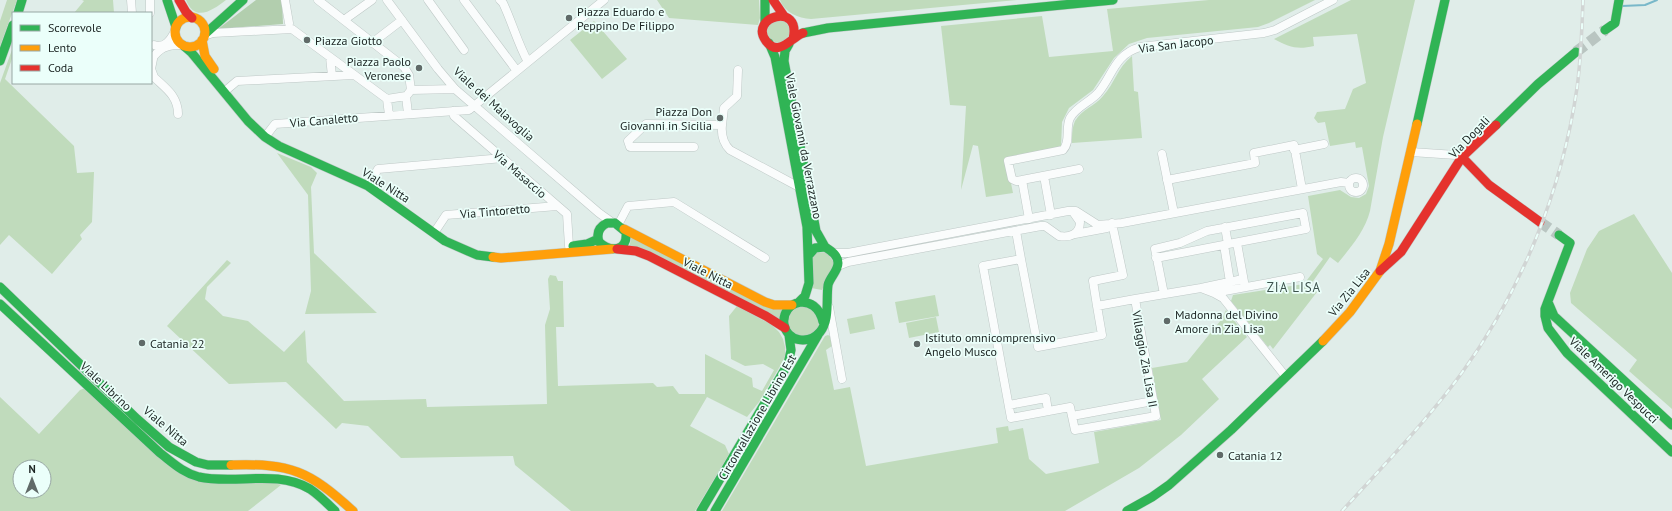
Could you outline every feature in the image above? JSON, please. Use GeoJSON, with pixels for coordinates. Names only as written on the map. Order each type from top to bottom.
{"type":"FeatureCollection","features":[{"type":"Feature","properties":{"kind":"main road"},"geometry":{"type":"LineString","coordinates":[[18,12],[22,0]]}},
{"type":"Feature","properties":{"kind":"main road"},"geometry":{"type":"LineString","coordinates":[[167,0],[176,29],[177,40],[183,45],[195,46],[230,10],[243,0]]}},
{"type":"Feature","properties":{"kind":"main road"},"geometry":{"type":"LineString","coordinates":[[179,0],[186,12],[204,27],[203,51],[207,61],[226,90]]}},
{"type":"Feature","properties":{"kind":"main road"},"geometry":{"type":"LineString","coordinates":[[765,0],[765,23],[763,34],[768,43],[778,47],[804,33],[828,28],[1113,0]]}},
{"type":"Feature","properties":{"kind":"main road"},"geometry":{"type":"LineString","coordinates":[[774,0],[795,28],[791,41]]}},
{"type":"Feature","properties":{"kind":"main road","name":"Via Zia Lisa"},"geometry":{"type":"LineString","coordinates":[[1127,511],[1152,496],[1185,471],[1286,377],[1350,312],[1380,271],[1411,152],[1445,0]]}},
{"type":"Feature","properties":{"kind":"main road"},"geometry":{"type":"LineString","coordinates":[[1604,30],[1615,23],[1619,0]]}},
{"type":"Feature","properties":{"kind":"main road"},"geometry":{"type":"LineString","coordinates":[[176,29],[183,19],[208,18],[230,10]]}},
{"type":"Feature","properties":{"kind":"main road"},"geometry":{"type":"LineString","coordinates":[[765,23],[772,17],[828,28]]}},
{"type":"Feature","properties":{"kind":"main road"},"geometry":{"type":"LineString","coordinates":[[0,61],[12,28]]}},
{"type":"Feature","properties":{"kind":"main road","name":"Viale Giovanni da Verrazzano"},"geometry":{"type":"LineString","coordinates":[[791,41],[785,51],[784,61],[816,231],[821,242],[826,247]]}},
{"type":"Feature","properties":{"kind":"main road","name":"Viale Giovanni da Verrazzano"},"geometry":{"type":"LineString","coordinates":[[768,43],[775,57],[807,227],[809,283],[804,296],[796,304]]}},
{"type":"Feature","properties":{"kind":"main road","name":"Viale Nitta"},"geometry":{"type":"LineString","coordinates":[[183,45],[226,90],[248,121],[267,134],[279,146],[370,183],[381,194],[436,230],[457,248],[477,255],[511,258],[615,249],[636,251],[649,256],[766,316],[787,332]]}},
{"type":"Feature","properties":{"kind":"main road","name":"Via Dogali"},"geometry":{"type":"LineString","coordinates":[[1380,271],[1400,252],[1462,157],[1538,84],[1576,52]]}},
{"type":"Feature","properties":{"kind":"main road"},"geometry":{"type":"LineString","coordinates":[[1462,157],[1471,170],[1491,188],[1540,222]]}},
{"type":"Feature","properties":{"kind":"main road"},"geometry":{"type":"LineString","coordinates":[[619,226],[627,235],[626,242],[623,247],[615,249],[603,246],[598,239],[600,227],[608,223],[619,226],[760,300],[774,305],[810,302],[816,306],[822,315],[821,329],[812,339],[804,341],[796,339],[787,332]]}},
{"type":"Feature","properties":{"kind":"main road"},"geometry":{"type":"LineString","coordinates":[[436,230],[460,241],[487,250],[511,251],[569,246],[587,244],[598,239]]}},
{"type":"Feature","properties":{"kind":"main road","name":"Viale Amerigo Vespucci"},"geometry":{"type":"LineString","coordinates":[[1559,235],[1570,243],[1548,302],[1544,317],[1545,323],[1553,336],[1567,353],[1666,430],[1672,452]]}},
{"type":"Feature","properties":{"kind":"main road"},"geometry":{"type":"LineString","coordinates":[[808,256],[815,248],[826,247],[834,253],[837,258],[838,266]]}},
{"type":"Feature","properties":{"kind":"main road"},"geometry":{"type":"LineString","coordinates":[[1386,252],[1400,252]]}},
{"type":"Feature","properties":{"kind":"main road","name":"Circonvallazione Librino Est"},"geometry":{"type":"LineString","coordinates":[[715,511],[800,369],[821,329],[826,314],[830,280],[838,266]]}},
{"type":"Feature","properties":{"kind":"main road","name":"Viale Nitta"},"geometry":{"type":"LineString","coordinates":[[0,286],[134,415],[180,454],[202,464],[222,466],[283,466],[298,471],[322,483],[353,511]]}},
{"type":"Feature","properties":{"kind":"main road"},"geometry":{"type":"LineString","coordinates":[[1548,302],[1554,316],[1666,430]]}},
{"type":"Feature","properties":{"kind":"main road","name":"Viale Librino"},"geometry":{"type":"LineString","coordinates":[[0,304],[160,453],[185,471],[215,478],[281,478],[306,486],[335,511]]}},
{"type":"Feature","properties":{"kind":"main road"},"geometry":{"type":"LineString","coordinates":[[701,511],[788,364],[791,350],[784,321],[785,314],[796,304]]}},
{"type":"Feature","properties":{"kind":"main road"},"geometry":{"type":"LineString","coordinates":[[1567,353],[1569,344],[1572,342],[1581,342]]}},
{"type":"Feature","properties":{"kind":"street"},"geometry":{"type":"LineString","coordinates":[[131,0],[132,12]]}},
{"type":"Feature","properties":{"kind":"street"},"geometry":{"type":"LineString","coordinates":[[150,0],[150,12]]}},
{"type":"Feature","properties":{"kind":"street"},"geometry":{"type":"LineString","coordinates":[[285,0],[290,26],[353,75],[387,99]]}},
{"type":"Feature","properties":{"kind":"street"},"geometry":{"type":"LineString","coordinates":[[320,0],[392,59],[404,67],[409,76],[409,93],[412,114],[469,110],[604,0]]}},
{"type":"Feature","properties":{"kind":"street"},"geometry":{"type":"LineString","coordinates":[[344,20],[372,0]]}},
{"type":"Feature","properties":{"kind":"street","name":"Viale dei Malavoglia"},"geometry":{"type":"LineString","coordinates":[[387,0],[438,69],[455,89],[598,213],[619,226]]}},
{"type":"Feature","properties":{"kind":"street"},"geometry":{"type":"LineString","coordinates":[[428,0],[464,50]]}},
{"type":"Feature","properties":{"kind":"street"},"geometry":{"type":"LineString","coordinates":[[464,0],[517,71]]}},
{"type":"Feature","properties":{"kind":"street"},"geometry":{"type":"LineString","coordinates":[[500,0],[503,3],[528,62]]}},
{"type":"Feature","properties":{"kind":"street","name":"Via San Jacopo"},"geometry":{"type":"LineString","coordinates":[[1022,180],[1016,181],[1012,179],[1008,161],[1063,150],[1067,145],[1068,124],[1070,117],[1098,93],[1119,59],[1132,49],[1264,33],[1275,30],[1333,0]]}},
{"type":"Feature","properties":{"kind":"street"},"geometry":{"type":"LineString","coordinates":[[372,43],[402,20]]}},
{"type":"Feature","properties":{"kind":"street"},"geometry":{"type":"LineString","coordinates":[[204,37],[213,33],[290,26]]}},
{"type":"Feature","properties":{"kind":"street"},"geometry":{"type":"LineString","coordinates":[[153,43],[163,45],[168,43],[176,29]]}},
{"type":"Feature","properties":{"kind":"street"},"geometry":{"type":"LineString","coordinates":[[153,43],[156,51],[153,58]]}},
{"type":"Feature","properties":{"kind":"street"},"geometry":{"type":"LineString","coordinates":[[153,58],[166,46],[183,45]]}},
{"type":"Feature","properties":{"kind":"street"},"geometry":{"type":"LineString","coordinates":[[330,57],[330,76]]}},
{"type":"Feature","properties":{"kind":"street"},"geometry":{"type":"LineString","coordinates":[[738,70],[737,96],[724,108],[722,134],[725,145],[730,150],[799,187]]}},
{"type":"Feature","properties":{"kind":"street"},"geometry":{"type":"LineString","coordinates":[[153,75],[173,95],[178,106],[178,114]]}},
{"type":"Feature","properties":{"kind":"street"},"geometry":{"type":"LineString","coordinates":[[226,90],[237,81],[353,75]]}},
{"type":"Feature","properties":{"kind":"street"},"geometry":{"type":"LineString","coordinates":[[387,99],[409,93],[455,89]]}},
{"type":"Feature","properties":{"kind":"street"},"geometry":{"type":"LineString","coordinates":[[385,115],[387,99]]}},
{"type":"Feature","properties":{"kind":"street","name":"Via Masaccio"},"geometry":{"type":"LineString","coordinates":[[453,111],[454,116],[567,214],[569,246]]}},
{"type":"Feature","properties":{"kind":"street","name":"Via Canaletto"},"geometry":{"type":"LineString","coordinates":[[267,134],[275,124],[412,114]]}},
{"type":"Feature","properties":{"kind":"street"},"geometry":{"type":"LineString","coordinates":[[694,147],[630,147],[628,141],[646,124],[722,125]]}},
{"type":"Feature","properties":{"kind":"street"},"geometry":{"type":"LineString","coordinates":[[1294,150],[1324,144]]}},
{"type":"Feature","properties":{"kind":"street"},"geometry":{"type":"LineString","coordinates":[[1167,180],[1256,163],[1254,153],[1294,145],[1302,189]]}},
{"type":"Feature","properties":{"kind":"street"},"geometry":{"type":"LineString","coordinates":[[1411,152],[1456,155],[1462,157]]}},
{"type":"Feature","properties":{"kind":"street"},"geometry":{"type":"LineString","coordinates":[[1162,154],[1174,213]]}},
{"type":"Feature","properties":{"kind":"street"},"geometry":{"type":"LineString","coordinates":[[370,183],[378,169],[503,158]]}},
{"type":"Feature","properties":{"kind":"street"},"geometry":{"type":"LineString","coordinates":[[1029,219],[1022,180],[1078,169]]}},
{"type":"Feature","properties":{"kind":"street"},"geometry":{"type":"LineString","coordinates":[[1044,176],[1051,215]]}},
{"type":"Feature","properties":{"kind":"street"},"geometry":{"type":"LineString","coordinates":[[838,266],[848,262],[1045,226],[1059,236],[1074,234],[1122,223],[1302,189],[1341,182],[1349,183]]}},
{"type":"Feature","properties":{"kind":"street"},"geometry":{"type":"LineString","coordinates":[[619,226],[628,206],[674,202],[765,258]]}},
{"type":"Feature","properties":{"kind":"street","name":"Via Tintoretto"},"geometry":{"type":"LineString","coordinates":[[436,230],[446,215],[558,206]]}},
{"type":"Feature","properties":{"kind":"street"},"geometry":{"type":"LineString","coordinates":[[1072,211],[1076,214],[1080,222],[1079,230],[1074,234]]}},
{"type":"Feature","properties":{"kind":"street"},"geometry":{"type":"LineString","coordinates":[[834,253],[848,253],[1072,211],[1079,213],[1094,224],[1113,225]]}},
{"type":"Feature","properties":{"kind":"street"},"geometry":{"type":"LineString","coordinates":[[598,213],[600,217],[600,227]]}},
{"type":"Feature","properties":{"kind":"street"},"geometry":{"type":"LineString","coordinates":[[1156,258],[1306,229],[1303,213],[1207,231],[1180,243],[1154,249],[1156,258],[1164,294]]}},
{"type":"Feature","properties":{"kind":"street"},"geometry":{"type":"LineString","coordinates":[[1016,231],[1038,347],[1102,335],[1093,281],[1123,275],[1113,225]]}},
{"type":"Feature","properties":{"kind":"street"},"geometry":{"type":"LineString","coordinates":[[1225,227],[1230,282]]}},
{"type":"Feature","properties":{"kind":"street"},"geometry":{"type":"LineString","coordinates":[[1236,243],[1244,283]]}},
{"type":"Feature","properties":{"kind":"street","name":"Villaggio Zia Lisa II"},"geometry":{"type":"LineString","coordinates":[[1021,259],[982,266],[1011,418],[1070,407],[1075,430],[1156,416],[1135,299],[1230,282],[1244,283]]}},
{"type":"Feature","properties":{"kind":"street"},"geometry":{"type":"LineString","coordinates":[[1214,293],[1244,283],[1300,277]]}},
{"type":"Feature","properties":{"kind":"street"},"geometry":{"type":"LineString","coordinates":[[1201,288],[1223,298],[1286,377]]}},
{"type":"Feature","properties":{"kind":"street"},"geometry":{"type":"LineString","coordinates":[[828,299],[842,379]]}},
{"type":"Feature","properties":{"kind":"street"},"geometry":{"type":"LineString","coordinates":[[1097,306],[1135,299]]}},
{"type":"Feature","properties":{"kind":"street"},"geometry":{"type":"LineString","coordinates":[[821,329],[833,327]]}},
{"type":"Feature","properties":{"kind":"street"},"geometry":{"type":"LineString","coordinates":[[1009,405],[1046,398],[1048,411]]}},
{"type":"Feature","properties":{"kind":"street"},"geometry":{"type":"LineString","coordinates":[[1072,416],[1153,401]]}},
{"type":"Feature","properties":{"kind":"green space"},"geometry":{"type":"Polygon","coordinates":[[[7,0],[17,0],[0,46],[0,21],[7,0]]]}},
{"type":"Feature","properties":{"kind":"green space"},"geometry":{"type":"Polygon","coordinates":[[[82,0],[113,0],[114,12],[75,12],[84,1],[82,0]]]}},
{"type":"Feature","properties":{"kind":"green space"},"geometry":{"type":"Polygon","coordinates":[[[186,0],[226,0],[210,10],[199,13],[190,7],[186,0]]]}},
{"type":"Feature","properties":{"kind":"green space"},"geometry":{"type":"Polygon","coordinates":[[[256,0],[282,0],[283,24],[218,29],[256,0]]]}},
{"type":"Feature","properties":{"kind":"green space"},"geometry":{"type":"Polygon","coordinates":[[[657,0],[759,0],[760,18],[758,25],[669,18],[657,0]]]}},
{"type":"Feature","properties":{"kind":"green space"},"geometry":{"type":"Polygon","coordinates":[[[780,0],[1017,0],[811,19],[792,14],[782,5],[780,0]]]}},
{"type":"Feature","properties":{"kind":"green space"},"geometry":{"type":"Polygon","coordinates":[[[1209,0],[1315,0],[1258,27],[1147,38],[1129,44],[1114,58],[1093,90],[1069,108],[1062,122],[1061,147],[1006,158],[1013,193],[986,197],[978,146],[973,145],[961,190],[966,106],[950,105],[941,26],[1042,16],[1049,57],[1113,51],[1107,9],[1209,0]]]}},
{"type":"Feature","properties":{"kind":"green space"},"geometry":{"type":"Polygon","coordinates":[[[1351,0],[1415,0],[1383,137],[1370,211],[1365,225],[1353,245],[1338,263],[1330,257],[1309,287],[1317,292],[1273,349],[1270,345],[1268,347],[1231,301],[1233,295],[1304,284],[1323,259],[1317,254],[1308,196],[1340,190],[1351,197],[1359,198],[1366,194],[1369,186],[1362,147],[1356,148],[1355,142],[1330,146],[1325,122],[1318,123],[1314,118],[1317,112],[1345,109],[1353,89],[1366,83],[1357,34],[1313,37],[1314,46],[1303,48],[1289,46],[1274,39],[1351,0]]]}},
{"type":"Feature","properties":{"kind":"green space"},"geometry":{"type":"Polygon","coordinates":[[[784,19],[792,32],[781,44],[769,40],[766,28],[768,24],[784,19]]]}},
{"type":"Feature","properties":{"kind":"green space"},"geometry":{"type":"Polygon","coordinates":[[[594,21],[627,59],[602,79],[570,40],[594,21]]]}},
{"type":"Feature","properties":{"kind":"green space"},"geometry":{"type":"Polygon","coordinates":[[[12,50],[12,59],[5,79],[74,146],[77,173],[94,172],[92,222],[80,235],[82,239],[52,274],[9,235],[0,245],[0,83],[12,50]]]}},
{"type":"Feature","properties":{"kind":"green space"},"geometry":{"type":"Polygon","coordinates":[[[1132,56],[1134,91],[1138,92],[1142,138],[1072,143],[1075,121],[1081,113],[1103,96],[1123,65],[1132,56]]]}},
{"type":"Feature","properties":{"kind":"green space"},"geometry":{"type":"Polygon","coordinates":[[[277,153],[311,167],[317,173],[311,187],[314,253],[377,313],[305,314],[311,291],[308,195],[277,153]]]}},
{"type":"Feature","properties":{"kind":"green space"},"geometry":{"type":"Polygon","coordinates":[[[1634,214],[1672,273],[1672,409],[1629,371],[1637,360],[1571,303],[1570,293],[1587,249],[1599,231],[1634,214]]]}},
{"type":"Feature","properties":{"kind":"green space"},"geometry":{"type":"Polygon","coordinates":[[[632,236],[782,309],[779,320],[629,247],[632,236]]]}},
{"type":"Feature","properties":{"kind":"green space"},"geometry":{"type":"Polygon","coordinates":[[[827,252],[834,263],[822,290],[811,288],[811,261],[816,253],[827,252]]]}},
{"type":"Feature","properties":{"kind":"green space"},"geometry":{"type":"Polygon","coordinates":[[[227,260],[231,263],[207,287],[205,299],[223,316],[248,321],[284,352],[305,330],[307,362],[344,401],[426,399],[427,407],[547,404],[545,325],[550,309],[548,279],[550,275],[556,276],[558,281],[563,281],[564,327],[556,327],[558,386],[653,383],[657,387],[673,386],[679,394],[705,394],[705,354],[752,378],[753,387],[762,391],[774,370],[763,364],[745,366],[731,359],[729,316],[737,306],[772,325],[779,332],[783,339],[785,355],[759,402],[747,417],[707,397],[690,426],[725,445],[729,454],[695,511],[571,511],[515,465],[513,456],[401,458],[368,426],[342,423],[336,429],[286,382],[229,384],[167,326],[227,260]]]}},
{"type":"Feature","properties":{"kind":"green space"},"geometry":{"type":"Polygon","coordinates":[[[935,295],[939,316],[899,323],[895,302],[935,295]]]}},
{"type":"Feature","properties":{"kind":"green space"},"geometry":{"type":"Polygon","coordinates":[[[800,305],[816,310],[819,326],[811,335],[795,335],[788,325],[790,313],[800,305]]]}},
{"type":"Feature","properties":{"kind":"green space"},"geometry":{"type":"Polygon","coordinates":[[[1226,310],[1247,337],[1202,379],[1219,399],[1181,435],[1139,468],[1065,511],[722,511],[825,336],[830,336],[832,346],[826,350],[834,390],[850,387],[866,466],[998,443],[996,428],[1008,426],[1009,431],[1023,428],[1029,459],[1046,474],[1099,463],[1094,432],[1161,420],[1152,368],[1187,362],[1221,320],[1226,310]]]}},
{"type":"Feature","properties":{"kind":"green space"},"geometry":{"type":"Polygon","coordinates":[[[872,314],[875,329],[850,334],[847,319],[872,314]]]}},
{"type":"Feature","properties":{"kind":"green space"},"geometry":{"type":"Polygon","coordinates":[[[936,317],[939,332],[909,338],[906,323],[936,317]]]}},
{"type":"Feature","properties":{"kind":"green space"},"geometry":{"type":"Polygon","coordinates":[[[85,388],[179,471],[265,480],[281,485],[248,511],[0,511],[0,397],[39,434],[80,390],[85,388]]]}},
{"type":"Feature","properties":{"kind":"waterway"},"geometry":{"type":"LineString","coordinates":[[1622,6],[1645,5],[1657,0]]}},
{"type":"Feature","properties":{"kind":"tunnel"},"geometry":{"type":"LineString","coordinates":[[1576,52],[1605,30]]}},
{"type":"Feature","properties":{"kind":"tunnel"},"geometry":{"type":"LineString","coordinates":[[1540,222],[1559,235]]}},
{"type":"Feature","properties":{"kind":"railway"},"geometry":{"type":"LineString","coordinates":[[1342,511],[1418,427],[1461,374],[1483,342],[1521,273],[1550,201],[1570,126],[1577,88],[1582,33],[1583,0]]}},
{"type":"Feature","properties":{"kind":"traffic: fast"},"geometry":{"type":"LineString","coordinates":[[18,12],[22,0]]}},
{"type":"Feature","properties":{"kind":"traffic: fast"},"geometry":{"type":"LineString","coordinates":[[167,0],[176,27]]}},
{"type":"Feature","properties":{"kind":"traffic: fast"},"geometry":{"type":"LineString","coordinates":[[205,34],[243,0]]}},
{"type":"Feature","properties":{"kind":"traffic: fast"},"geometry":{"type":"LineString","coordinates":[[765,0],[765,23]]}},
{"type":"Feature","properties":{"kind":"traffic: fast"},"geometry":{"type":"LineString","coordinates":[[803,33],[828,28],[1113,0]]}},
{"type":"Feature","properties":{"kind":"traffic: fast"},"geometry":{"type":"LineString","coordinates":[[1417,124],[1445,0]]}},
{"type":"Feature","properties":{"kind":"traffic: fast"},"geometry":{"type":"LineString","coordinates":[[1605,30],[1615,23],[1619,0]]}},
{"type":"Feature","properties":{"kind":"traffic: fast"},"geometry":{"type":"LineString","coordinates":[[0,61],[12,28]]}},
{"type":"Feature","properties":{"kind":"traffic: fast"},"geometry":{"type":"LineString","coordinates":[[769,43],[775,57],[807,227],[809,283],[805,296],[799,302]]}},
{"type":"Feature","properties":{"kind":"traffic: fast"},"geometry":{"type":"LineString","coordinates":[[789,44],[785,51],[784,61],[816,231],[825,247]]}},
{"type":"Feature","properties":{"kind":"traffic: fast"},"geometry":{"type":"LineString","coordinates":[[184,46],[191,52],[248,121],[265,137],[279,146],[368,186],[445,241],[477,255],[493,257]]}},
{"type":"Feature","properties":{"kind":"traffic: fast"},"geometry":{"type":"LineString","coordinates":[[1496,125],[1538,84],[1576,52]]}},
{"type":"Feature","properties":{"kind":"traffic: fast"},"geometry":{"type":"LineString","coordinates":[[607,223],[615,223],[626,232],[626,238],[622,246],[613,249],[604,246],[599,242],[599,231],[602,226],[607,223]]}},
{"type":"Feature","properties":{"kind":"traffic: fast"},"geometry":{"type":"LineString","coordinates":[[1559,235],[1570,243],[1545,309],[1548,328],[1567,353],[1672,452]]}},
{"type":"Feature","properties":{"kind":"traffic: fast"},"geometry":{"type":"LineString","coordinates":[[573,246],[587,244],[598,239]]}},
{"type":"Feature","properties":{"kind":"traffic: fast"},"geometry":{"type":"LineString","coordinates":[[808,256],[815,248],[825,247],[834,254],[838,260],[837,269],[828,285],[825,322],[820,332],[810,339],[805,340],[799,340],[789,335],[784,324],[788,309],[800,302],[814,306],[819,312],[823,322]]}},
{"type":"Feature","properties":{"kind":"traffic: fast"},"geometry":{"type":"LineString","coordinates":[[0,287],[137,419],[169,447],[196,462],[208,465],[231,465]]}},
{"type":"Feature","properties":{"kind":"traffic: fast"},"geometry":{"type":"LineString","coordinates":[[1548,302],[1554,316],[1672,425]]}},
{"type":"Feature","properties":{"kind":"traffic: fast"},"geometry":{"type":"LineString","coordinates":[[0,304],[160,453],[183,470],[199,477],[213,479],[255,478],[283,480],[297,483],[313,491],[335,511]]}},
{"type":"Feature","properties":{"kind":"traffic: fast"},"geometry":{"type":"LineString","coordinates":[[701,511],[788,364],[791,350],[789,335]]}},
{"type":"Feature","properties":{"kind":"traffic: fast"},"geometry":{"type":"LineString","coordinates":[[715,511],[818,335]]}},
{"type":"Feature","properties":{"kind":"traffic: fast"},"geometry":{"type":"LineString","coordinates":[[1127,511],[1152,497],[1169,485],[1231,430],[1323,341]]}},
{"type":"Feature","properties":{"kind":"traffic: slow"},"geometry":{"type":"LineString","coordinates":[[190,17],[196,18],[204,26],[205,32],[204,38],[196,46],[190,47],[184,46],[176,38],[175,32],[176,26],[184,18],[190,17]]}},
{"type":"Feature","properties":{"kind":"traffic: slow"},"geometry":{"type":"LineString","coordinates":[[202,40],[205,56],[214,69]]}},
{"type":"Feature","properties":{"kind":"traffic: slow"},"geometry":{"type":"LineString","coordinates":[[1323,341],[1350,312],[1380,271],[1389,244],[1417,124]]}},
{"type":"Feature","properties":{"kind":"traffic: slow"},"geometry":{"type":"LineString","coordinates":[[624,229],[765,302],[774,305],[792,305]]}},
{"type":"Feature","properties":{"kind":"traffic: slow"},"geometry":{"type":"LineString","coordinates":[[493,257],[501,258],[612,249]]}},
{"type":"Feature","properties":{"kind":"traffic: slow"},"geometry":{"type":"LineString","coordinates":[[231,465],[269,466],[298,472],[311,478],[324,487],[338,497],[353,511]]}},
{"type":"Feature","properties":{"kind":"traffic: jam"},"geometry":{"type":"LineString","coordinates":[[179,0],[186,12],[192,18]]}},
{"type":"Feature","properties":{"kind":"traffic: jam"},"geometry":{"type":"LineString","coordinates":[[773,0],[784,16]]}},
{"type":"Feature","properties":{"kind":"traffic: jam"},"geometry":{"type":"LineString","coordinates":[[793,39],[794,27],[790,20],[784,17],[776,17],[769,20],[764,25],[762,32],[766,41],[774,47],[783,46],[803,33]]}},
{"type":"Feature","properties":{"kind":"traffic: jam"},"geometry":{"type":"LineString","coordinates":[[1380,271],[1401,252],[1462,157],[1496,125]]}},
{"type":"Feature","properties":{"kind":"traffic: jam"},"geometry":{"type":"LineString","coordinates":[[1462,157],[1489,185],[1540,222]]}},
{"type":"Feature","properties":{"kind":"traffic: jam"},"geometry":{"type":"LineString","coordinates":[[617,249],[636,251],[649,256],[766,316],[785,328]]}},
{"type":"Feature","properties":{"kind":"place","name":"Piazza Eduardo e Peppino De Filippo"},"geometry":{"type":"Point","coordinates":[569,18]}},
{"type":"Feature","properties":{"kind":"place","name":"Piazza Giotto"},"geometry":{"type":"Point","coordinates":[307,40]}},
{"type":"Feature","properties":{"kind":"place","name":"Piazza Paolo Veronese"},"geometry":{"type":"Point","coordinates":[419,68]}},
{"type":"Feature","properties":{"kind":"place","name":"Piazza Don Giovanni in Sicilia"},"geometry":{"type":"Point","coordinates":[720,118]}},
{"type":"Feature","properties":{"kind":"place","name":"Madonna del Divino Amore in Zia Lisa"},"geometry":{"type":"Point","coordinates":[1167,321]}},
{"type":"Feature","properties":{"kind":"place","name":"Catania 22"},"geometry":{"type":"Point","coordinates":[142,343]}},
{"type":"Feature","properties":{"kind":"place","name":"Istituto omnicomprensivo Angelo Musco"},"geometry":{"type":"Point","coordinates":[917,344]}},
{"type":"Feature","properties":{"kind":"place","name":"Catania 12"},"geometry":{"type":"Point","coordinates":[1220,455]}},
{"type":"Feature","properties":{"kind":"district","name":"ZIA LISA"},"geometry":{"type":"Point","coordinates":[1294,287]}}]}
